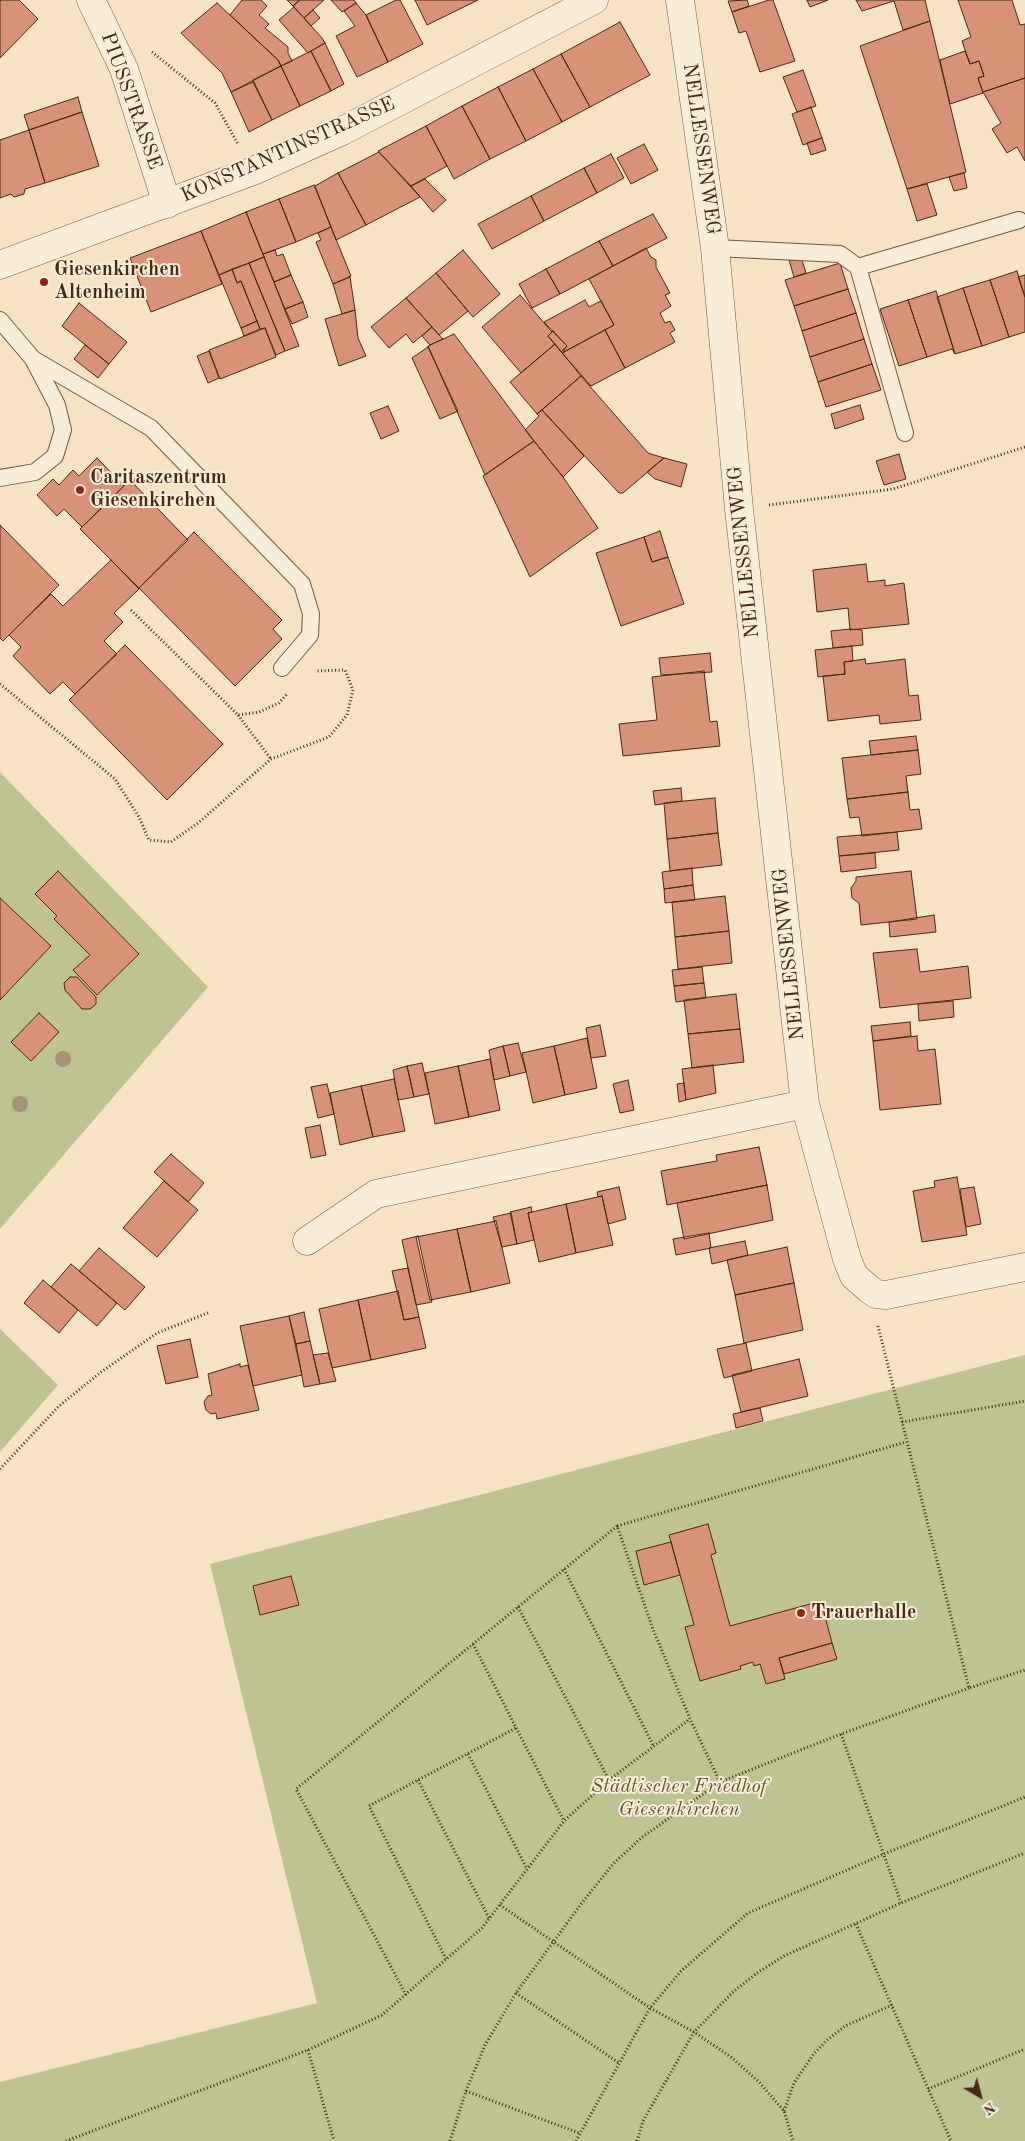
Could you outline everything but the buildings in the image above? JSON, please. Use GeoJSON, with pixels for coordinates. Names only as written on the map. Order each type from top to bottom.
{"type":"FeatureCollection","features":[{"type":"Feature","properties":{"kind":"street","name":"PIUSSTRASSE"},"geometry":{"type":"LineString","coordinates":[[90,0],[124,69],[167,204]]}},
{"type":"Feature","properties":{"kind":"street","name":"KONSTANTINSTRASSE"},"geometry":{"type":"LineString","coordinates":[[0,265],[253,171],[342,131],[594,0]]}},
{"type":"Feature","properties":{"kind":"street","name":"NELLESSENWEG"},"geometry":{"type":"LineString","coordinates":[[680,0],[715,248],[739,509],[805,1104],[847,1259],[854,1276],[869,1289]]}},
{"type":"Feature","properties":{"kind":"street"},"geometry":{"type":"LineString","coordinates":[[307,1241],[376,1194],[805,1104]]}},
{"type":"Feature","properties":{"kind":"street"},"geometry":{"type":"LineString","coordinates":[[869,1289],[886,1295],[1025,1267]]}},
{"type":"Feature","properties":{"kind":"lane"},"geometry":{"type":"LineString","coordinates":[[858,267],[1019,220]]}},
{"type":"Feature","properties":{"kind":"lane"},"geometry":{"type":"LineString","coordinates":[[715,248],[840,254],[858,267],[905,433]]}},
{"type":"Feature","properties":{"kind":"lane"},"geometry":{"type":"LineString","coordinates":[[0,320],[33,359],[57,405],[63,430],[55,456],[35,472],[0,478]]}},
{"type":"Feature","properties":{"kind":"lane"},"geometry":{"type":"LineString","coordinates":[[33,359],[151,428],[302,584],[311,614],[310,636],[282,668]]}},
{"type":"Feature","properties":{"kind":"path"},"geometry":{"type":"LineString","coordinates":[[147,48],[215,103],[253,171]]}},
{"type":"Feature","properties":{"kind":"path"},"geometry":{"type":"LineString","coordinates":[[739,509],[893,489],[1025,447]]}},
{"type":"Feature","properties":{"kind":"path"},"geometry":{"type":"LineString","coordinates":[[132,610],[238,714],[270,759]]}},
{"type":"Feature","properties":{"kind":"path"},"geometry":{"type":"LineString","coordinates":[[0,684],[115,779],[139,817],[149,840],[171,842],[198,823],[270,759],[330,737],[347,715],[353,690],[345,670],[324,669],[310,671],[296,653]]}},
{"type":"Feature","properties":{"kind":"path"},"geometry":{"type":"LineString","coordinates":[[238,714],[259,712],[279,703],[291,690]]}},
{"type":"Feature","properties":{"kind":"path"},"geometry":{"type":"LineString","coordinates":[[869,1289],[969,1688]]}},
{"type":"Feature","properties":{"kind":"path"},"geometry":{"type":"LineString","coordinates":[[0,1469],[59,1406],[100,1372],[156,1333],[210,1312]]}},
{"type":"Feature","properties":{"kind":"path"},"geometry":{"type":"LineString","coordinates":[[902,1422],[1025,1401]]}},
{"type":"Feature","properties":{"kind":"path"},"geometry":{"type":"LineString","coordinates":[[406,1995],[296,1789],[617,1526],[906,1442]]}},
{"type":"Feature","properties":{"kind":"path"},"geometry":{"type":"LineString","coordinates":[[617,1526],[653,1629],[690,1719],[720,1782]]}},
{"type":"Feature","properties":{"kind":"path"},"geometry":{"type":"LineString","coordinates":[[564,1569],[653,1745]]}},
{"type":"Feature","properties":{"kind":"path"},"geometry":{"type":"LineString","coordinates":[[518,1607],[609,1780]]}},
{"type":"Feature","properties":{"kind":"path"},"geometry":{"type":"LineString","coordinates":[[473,1644],[564,1822]]}},
{"type":"Feature","properties":{"kind":"path"},"geometry":{"type":"LineString","coordinates":[[450,2141],[466,2091],[485,2045],[516,1993],[552,1942],[608,1871],[627,1851],[671,1815],[720,1782],[841,1734],[1025,1670]]}},
{"type":"Feature","properties":{"kind":"path"},"geometry":{"type":"LineString","coordinates":[[66,2141],[308,2050],[382,2015],[482,1928],[564,1822],[609,1780],[690,1719]]}},
{"type":"Feature","properties":{"kind":"path"},"geometry":{"type":"LineString","coordinates":[[446,1959],[369,1806],[516,1728]]}},
{"type":"Feature","properties":{"kind":"path"},"geometry":{"type":"LineString","coordinates":[[841,1734],[901,1903]]}},
{"type":"Feature","properties":{"kind":"path"},"geometry":{"type":"LineString","coordinates":[[468,1754],[527,1869]]}},
{"type":"Feature","properties":{"kind":"path"},"geometry":{"type":"LineString","coordinates":[[418,1780],[489,1918]]}},
{"type":"Feature","properties":{"kind":"path"},"geometry":{"type":"LineString","coordinates":[[576,2141],[650,2008],[681,1971],[748,1913],[884,1854],[1025,1797]]}},
{"type":"Feature","properties":{"kind":"path"},"geometry":{"type":"LineString","coordinates":[[636,2141],[643,2121],[694,2032],[733,1992],[757,1973],[784,1956],[901,1903],[1025,1853]]}},
{"type":"Feature","properties":{"kind":"path"},"geometry":{"type":"LineString","coordinates":[[500,1905],[650,2008],[694,2032],[731,2057],[760,2082],[784,2111],[793,2141]]}},
{"type":"Feature","properties":{"kind":"path"},"geometry":{"type":"LineString","coordinates":[[856,1924],[951,2141]]}},
{"type":"Feature","properties":{"kind":"path"},"geometry":{"type":"LineString","coordinates":[[516,1993],[619,2063]]}},
{"type":"Feature","properties":{"kind":"path"},"geometry":{"type":"LineString","coordinates":[[784,2111],[794,2083],[812,2055],[826,2040],[845,2026],[892,2005]]}},
{"type":"Feature","properties":{"kind":"path"},"geometry":{"type":"LineString","coordinates":[[928,2089],[1025,2049]]}},
{"type":"Feature","properties":{"kind":"path"},"geometry":{"type":"LineString","coordinates":[[308,2050],[334,2141]]}},
{"type":"Feature","properties":{"kind":"path"},"geometry":{"type":"LineString","coordinates":[[466,2091],[579,2133]]}},
{"type":"Feature","properties":{"kind":"green space"},"geometry":{"type":"Polygon","coordinates":[[[0,772],[208,987],[0,1229],[0,772]]]}},
{"type":"Feature","properties":{"kind":"green space"},"geometry":{"type":"Polygon","coordinates":[[[0,1329],[58,1385],[0,1452],[0,1329]]]}},
{"type":"Feature","properties":{"kind":"green space","name":"Städtischer Friedhof Giesenkirchen"},"geometry":{"type":"Polygon","coordinates":[[[1025,1355],[1025,2141],[0,2141],[0,2082],[317,2003],[210,1564],[1025,1355]]]}},
{"type":"Feature","properties":{"kind":"place","name":"Giesenkirchen Altenheim"},"geometry":{"type":"Point","coordinates":[44,282]}},
{"type":"Feature","properties":{"kind":"place","name":"Caritaszentrum Giesenkirchen"},"geometry":{"type":"Point","coordinates":[80,490]}},
{"type":"Feature","properties":{"kind":"place","name":"Trauerhalle"},"geometry":{"type":"Point","coordinates":[801,1613]}}]}
